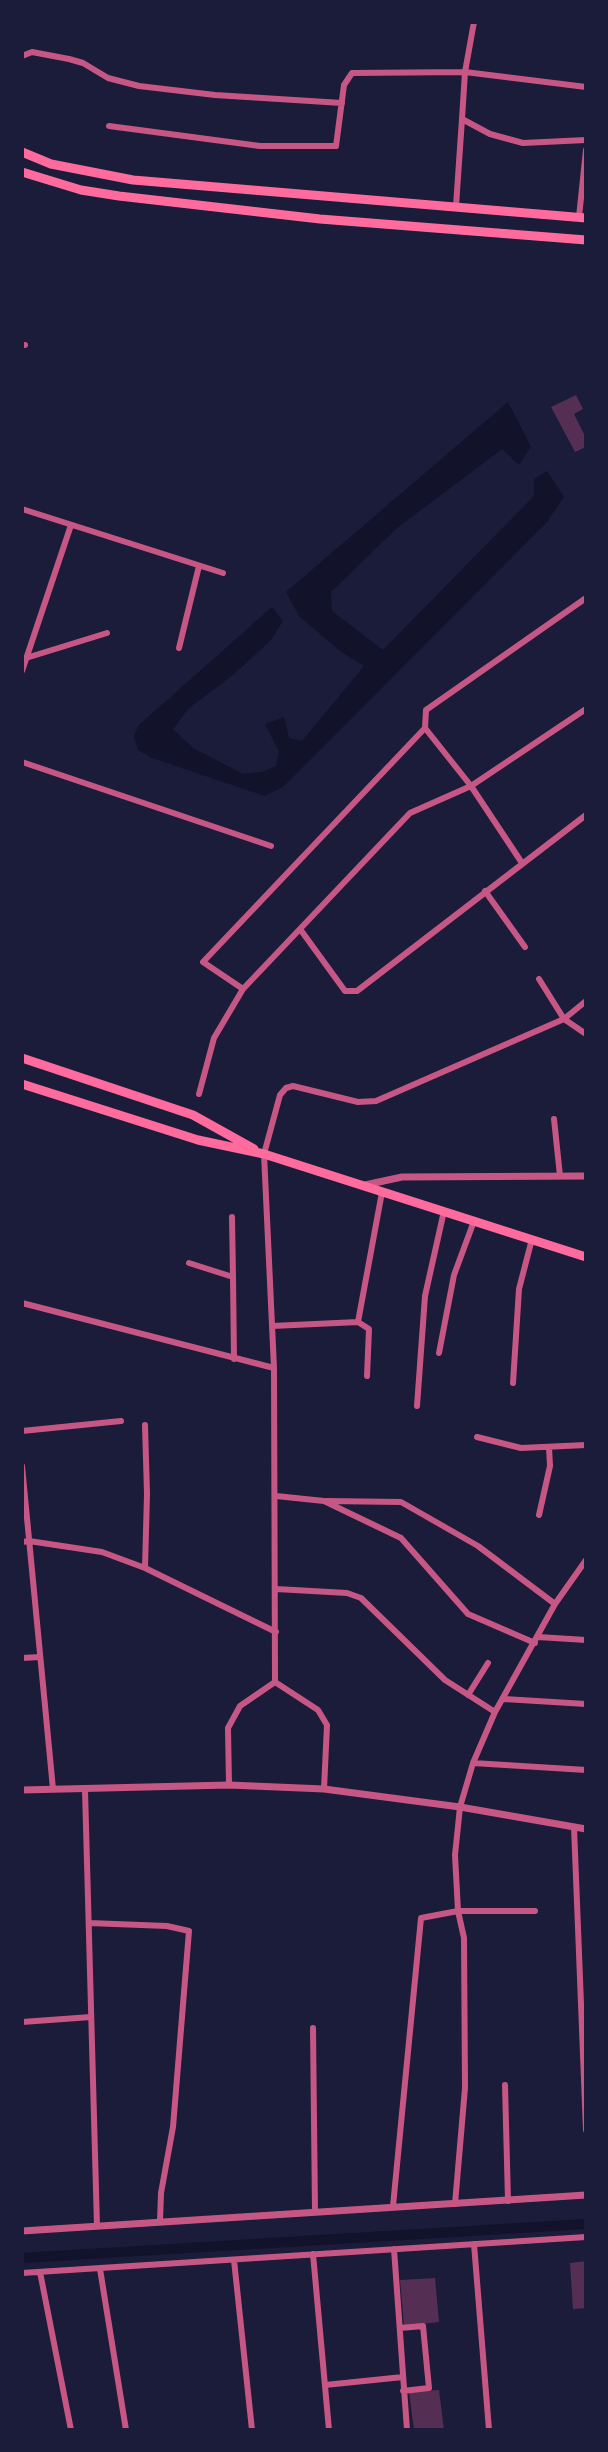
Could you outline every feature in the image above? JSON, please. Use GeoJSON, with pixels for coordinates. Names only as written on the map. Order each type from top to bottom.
{"type":"FeatureCollection","features":[{"type":"Feature","properties":{"kind":"main road"},"geometry":{"type":"LineString","coordinates":[[22,152],[51,164],[133,180],[582,218]]}},
{"type":"Feature","properties":{"kind":"main road"},"geometry":{"type":"LineString","coordinates":[[22,172],[81,190],[119,196],[320,219],[586,240]]}},
{"type":"Feature","properties":{"kind":"main road"},"geometry":{"type":"LineString","coordinates":[[320,219],[322,198]]}},
{"type":"Feature","properties":{"kind":"main road"},"geometry":{"type":"LineString","coordinates":[[22,1058],[204,1120],[264,1154]]}},
{"type":"Feature","properties":{"kind":"main road"},"geometry":{"type":"LineString","coordinates":[[22,1084],[198,1140],[264,1154],[586,1257]]}},
{"type":"Feature","properties":{"kind":"main road"},"geometry":{"type":"LineString","coordinates":[[198,1140],[204,1120]]}},
{"type":"Feature","properties":{"kind":"street"},"geometry":{"type":"LineString","coordinates":[[456,206],[465,72],[474,22]]}},
{"type":"Feature","properties":{"kind":"street"},"geometry":{"type":"LineString","coordinates":[[22,56],[32,52],[69,59],[83,63],[108,78],[139,86],[215,95],[342,103]]}},
{"type":"Feature","properties":{"kind":"street"},"geometry":{"type":"LineString","coordinates":[[109,126],[260,146],[336,146],[344,85],[352,73],[465,72],[586,87]]}},
{"type":"Feature","properties":{"kind":"street"},"geometry":{"type":"LineString","coordinates":[[462,119],[490,134],[523,143],[586,140]]}},
{"type":"Feature","properties":{"kind":"street"},"geometry":{"type":"LineString","coordinates":[[582,218],[586,150]]}},
{"type":"Feature","properties":{"kind":"street"},"geometry":{"type":"LineString","coordinates":[[22,509],[223,573]]}},
{"type":"Feature","properties":{"kind":"street"},"geometry":{"type":"LineString","coordinates":[[22,671],[71,525]]}},
{"type":"Feature","properties":{"kind":"street"},"geometry":{"type":"LineString","coordinates":[[179,648],[199,566]]}},
{"type":"Feature","properties":{"kind":"street"},"geometry":{"type":"LineString","coordinates":[[243,989],[203,962],[425,728],[426,710],[586,598]]}},
{"type":"Feature","properties":{"kind":"street"},"geometry":{"type":"LineString","coordinates":[[26,658],[107,633]]}},
{"type":"Feature","properties":{"kind":"street"},"geometry":{"type":"LineString","coordinates":[[199,1094],[214,1038],[243,989],[410,813],[471,786],[586,709]]}},
{"type":"Feature","properties":{"kind":"street"},"geometry":{"type":"LineString","coordinates":[[425,728],[471,786],[522,863]]}},
{"type":"Feature","properties":{"kind":"street"},"geometry":{"type":"LineString","coordinates":[[22,762],[271,846]]}},
{"type":"Feature","properties":{"kind":"street"},"geometry":{"type":"LineString","coordinates":[[300,929],[345,991],[357,991],[586,815]]}},
{"type":"Feature","properties":{"kind":"street"},"geometry":{"type":"LineString","coordinates":[[485,891],[525,947]]}},
{"type":"Feature","properties":{"kind":"street"},"geometry":{"type":"LineString","coordinates":[[539,979],[564,1019],[586,1034]]}},
{"type":"Feature","properties":{"kind":"street"},"geometry":{"type":"LineString","coordinates":[[275,1682],[274,1368],[264,1154],[280,1095],[293,1086],[358,1102],[376,1101],[564,1019],[586,1001]]}},
{"type":"Feature","properties":{"kind":"street"},"geometry":{"type":"LineString","coordinates":[[554,1119],[560,1176]]}},
{"type":"Feature","properties":{"kind":"street"},"geometry":{"type":"LineString","coordinates":[[363,1186],[402,1177],[586,1176]]}},
{"type":"Feature","properties":{"kind":"street"},"geometry":{"type":"LineString","coordinates":[[358,1322],[382,1192]]}},
{"type":"Feature","properties":{"kind":"street"},"geometry":{"type":"LineString","coordinates":[[417,1406],[425,1296],[444,1211]]}},
{"type":"Feature","properties":{"kind":"street"},"geometry":{"type":"LineString","coordinates":[[232,1217],[234,1359]]}},
{"type":"Feature","properties":{"kind":"street"},"geometry":{"type":"LineString","coordinates":[[439,1353],[454,1275],[474,1221]]}},
{"type":"Feature","properties":{"kind":"street"},"geometry":{"type":"LineString","coordinates":[[513,1383],[519,1289],[532,1239]]}},
{"type":"Feature","properties":{"kind":"street"},"geometry":{"type":"LineString","coordinates":[[189,1263],[233,1277]]}},
{"type":"Feature","properties":{"kind":"street"},"geometry":{"type":"LineString","coordinates":[[22,1303],[274,1368]]}},
{"type":"Feature","properties":{"kind":"street"},"geometry":{"type":"LineString","coordinates":[[272,1326],[358,1322],[369,1329],[367,1376]]}},
{"type":"Feature","properties":{"kind":"street"},"geometry":{"type":"LineString","coordinates":[[22,1431],[121,1421]]}},
{"type":"Feature","properties":{"kind":"street"},"geometry":{"type":"LineString","coordinates":[[145,1425],[145,1568]]}},
{"type":"Feature","properties":{"kind":"street"},"geometry":{"type":"LineString","coordinates":[[477,1437],[521,1448],[586,1445]]}},
{"type":"Feature","properties":{"kind":"street"},"geometry":{"type":"LineString","coordinates":[[539,1515],[550,1466],[549,1447]]}},
{"type":"Feature","properties":{"kind":"street"},"geometry":{"type":"LineString","coordinates":[[22,1466],[26,1541],[53,1789]]}},
{"type":"Feature","properties":{"kind":"street"},"geometry":{"type":"LineString","coordinates":[[276,1496],[324,1501],[401,1502],[478,1546],[555,1604]]}},
{"type":"Feature","properties":{"kind":"street"},"geometry":{"type":"LineString","coordinates":[[324,1501],[401,1538],[468,1614],[536,1640],[586,1640]]}},
{"type":"Feature","properties":{"kind":"street"},"geometry":{"type":"LineString","coordinates":[[26,1541],[102,1552],[145,1568],[276,1632]]}},
{"type":"Feature","properties":{"kind":"street"},"geometry":{"type":"LineString","coordinates":[[455,2204],[465,2088],[464,1938],[458,1911],[455,1855],[460,1807],[473,1763],[495,1712],[555,1604],[586,1560]]}},
{"type":"Feature","properties":{"kind":"street"},"geometry":{"type":"LineString","coordinates":[[578,1571],[586,1576]]}},
{"type":"Feature","properties":{"kind":"street"},"geometry":{"type":"LineString","coordinates":[[276,1589],[347,1593],[361,1598],[445,1680],[495,1712]]}},
{"type":"Feature","properties":{"kind":"street"},"geometry":{"type":"LineString","coordinates":[[22,1658],[40,1657]]}},
{"type":"Feature","properties":{"kind":"street"},"geometry":{"type":"LineString","coordinates":[[468,1695],[488,1663]]}},
{"type":"Feature","properties":{"kind":"street"},"geometry":{"type":"LineString","coordinates":[[229,1785],[228,1728],[240,1706],[275,1682]]}},
{"type":"Feature","properties":{"kind":"street"},"geometry":{"type":"LineString","coordinates":[[275,1682],[318,1710],[327,1725],[324,1789]]}},
{"type":"Feature","properties":{"kind":"street"},"geometry":{"type":"LineString","coordinates":[[504,1699],[586,1704]]}},
{"type":"Feature","properties":{"kind":"street"},"geometry":{"type":"LineString","coordinates":[[473,1763],[586,1770]]}},
{"type":"Feature","properties":{"kind":"street"},"geometry":{"type":"LineString","coordinates":[[22,1790],[229,1785],[324,1789],[460,1807],[586,1829]]}},
{"type":"Feature","properties":{"kind":"street"},"geometry":{"type":"LineString","coordinates":[[85,1790],[97,2226]]}},
{"type":"Feature","properties":{"kind":"street"},"geometry":{"type":"LineString","coordinates":[[574,1827],[586,2130]]}},
{"type":"Feature","properties":{"kind":"street"},"geometry":{"type":"LineString","coordinates":[[393,2206],[421,1918],[458,1911],[535,1911]]}},
{"type":"Feature","properties":{"kind":"street"},"geometry":{"type":"LineString","coordinates":[[89,1923],[167,1926],[189,1931],[173,2127],[161,2193],[160,2221]]}},
{"type":"Feature","properties":{"kind":"street"},"geometry":{"type":"LineString","coordinates":[[22,2022],[91,2017]]}},
{"type":"Feature","properties":{"kind":"street"},"geometry":{"type":"LineString","coordinates":[[313,2028],[315,2212]]}},
{"type":"Feature","properties":{"kind":"street"},"geometry":{"type":"LineString","coordinates":[[505,2085],[509,2202]]}},
{"type":"Feature","properties":{"kind":"street"},"geometry":{"type":"LineString","coordinates":[[22,2231],[586,2195]]}},
{"type":"Feature","properties":{"kind":"street"},"geometry":{"type":"LineString","coordinates":[[22,2273],[586,2237]]}},
{"type":"Feature","properties":{"kind":"street"},"geometry":{"type":"LineString","coordinates":[[474,2244],[489,2430]]}},
{"type":"Feature","properties":{"kind":"street"},"geometry":{"type":"LineString","coordinates":[[394,2249],[407,2430]]}},
{"type":"Feature","properties":{"kind":"street"},"geometry":{"type":"LineString","coordinates":[[313,2254],[329,2430]]}},
{"type":"Feature","properties":{"kind":"street"},"geometry":{"type":"LineString","coordinates":[[234,2260],[252,2430]]}},
{"type":"Feature","properties":{"kind":"street"},"geometry":{"type":"LineString","coordinates":[[100,2269],[126,2430]]}},
{"type":"Feature","properties":{"kind":"street"},"geometry":{"type":"LineString","coordinates":[[40,2272],[71,2430]]}},
{"type":"Feature","properties":{"kind":"street"},"geometry":{"type":"LineString","coordinates":[[400,2328],[423,2326],[429,2388],[403,2391]]}},
{"type":"Feature","properties":{"kind":"street"},"geometry":{"type":"LineString","coordinates":[[325,2385],[403,2377]]}},
{"type":"Feature","properties":{"kind":"shaded area"},"geometry":{"type":"Polygon","coordinates":[[[508,402],[531,447],[519,465],[502,449],[397,528],[331,592],[332,611],[383,650],[534,496],[534,479],[547,471],[564,497],[547,522],[284,786],[265,796],[152,758],[138,750],[134,736],[139,725],[272,607],[283,621],[271,640],[233,675],[189,708],[173,729],[193,748],[243,774],[262,772],[276,766],[279,752],[265,724],[284,717],[289,738],[302,741],[364,666],[340,651],[299,616],[286,592],[508,402]]]}},
{"type":"Feature","properties":{"kind":"building"},"geometry":{"type":"Polygon","coordinates":[[[576,395],[583,409],[574,414],[586,433],[586,447],[575,452],[551,407],[576,395]]]}},
{"type":"Feature","properties":{"kind":"building"},"geometry":{"type":"Polygon","coordinates":[[[586,2261],[586,2308],[573,2309],[570,2263],[586,2261]]]}},
{"type":"Feature","properties":{"kind":"building"},"geometry":{"type":"Polygon","coordinates":[[[435,2278],[439,2322],[404,2326],[400,2280],[435,2278]]]}},
{"type":"Feature","properties":{"kind":"building"},"geometry":{"type":"Polygon","coordinates":[[[439,2390],[444,2430],[414,2430],[409,2392],[439,2390]]]}},
{"type":"Feature","properties":{"kind":"waterway"},"geometry":{"type":"LineString","coordinates":[[22,2258],[586,2224]]}}]}
